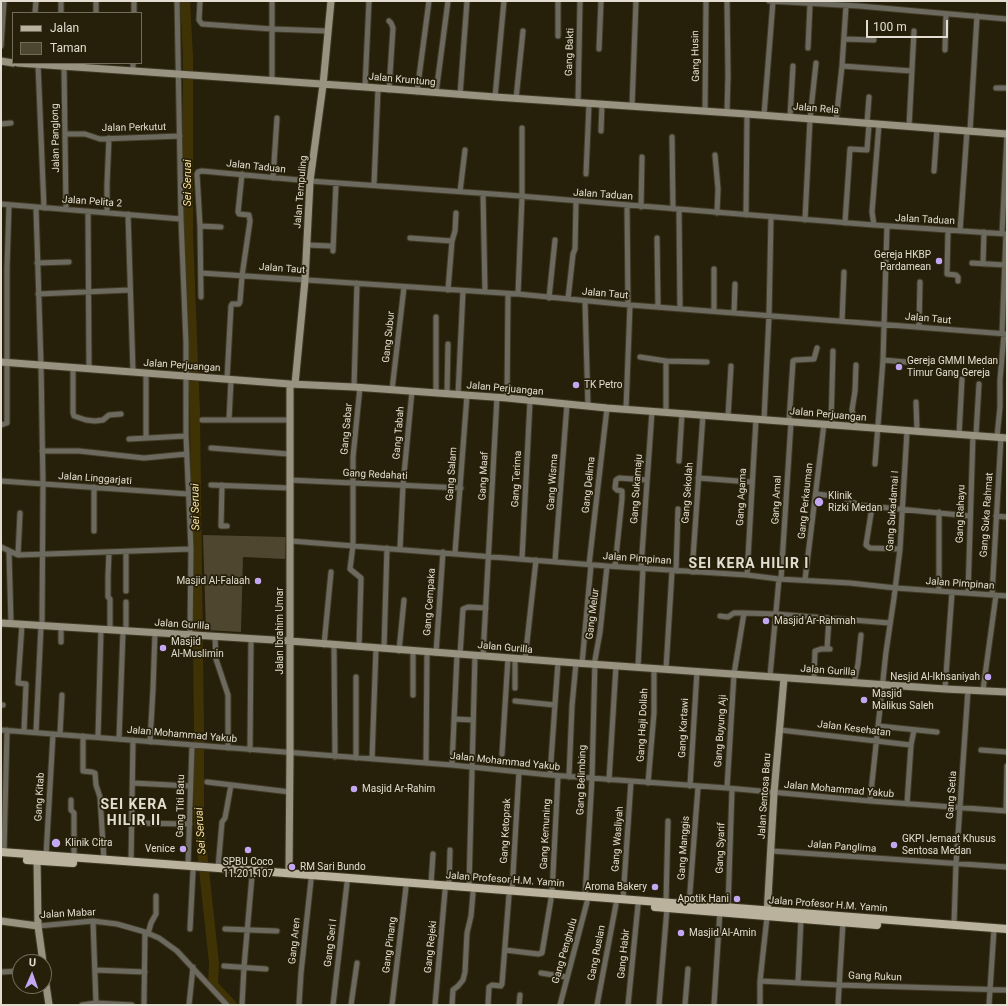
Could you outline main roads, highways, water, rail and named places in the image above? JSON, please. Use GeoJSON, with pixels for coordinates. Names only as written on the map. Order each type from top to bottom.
{"type":"FeatureCollection","features":[{"type":"Feature","properties":{"kind":"main road","name":"Jalan Profesor H.M. Yamin"},"geometry":{"type":"LineString","coordinates":[[2,854],[194,869],[213,869],[406,887],[447,888],[551,896],[586,899],[616,904],[667,905]]}},
{"type":"Feature","properties":{"kind":"main road","name":"Jalan Profesor H.M. Yamin"},"geometry":{"type":"LineString","coordinates":[[41,858],[74,858],[132,862],[194,869]]}},
{"type":"Feature","properties":{"kind":"main road","name":"Jalan Profesor H.M. Yamin"},"geometry":{"type":"LineString","coordinates":[[213,869],[252,876],[289,876],[311,880],[348,883],[431,884],[447,888]]}},
{"type":"Feature","properties":{"kind":"main road","name":"Jalan Profesor H.M. Yamin"},"geometry":{"type":"LineString","coordinates":[[586,899],[623,899],[667,905],[840,920],[994,931],[1007,930]]}},
{"type":"Feature","properties":{"kind":"main road","name":"Jalan Profesor H.M. Yamin"},"geometry":{"type":"LineString","coordinates":[[767,914],[801,919],[954,925],[994,931],[1007,935]]}},
{"type":"Feature","properties":{"kind":"waterway","name":"Sei Seruai"},"geometry":{"type":"LineString","coordinates":[[185,1],[188,56],[188,234],[195,413],[199,823],[214,963],[213,985],[232,1005]]}},
{"type":"Feature","properties":{"kind":"place","name":"Gereja HKBP Pardamean"},"geometry":{"type":"Point","coordinates":[939,261]}},
{"type":"Feature","properties":{"kind":"place","name":"Gereja GMMI Medan Timur Gang Gereja"},"geometry":{"type":"Point","coordinates":[899,367]}},
{"type":"Feature","properties":{"kind":"place","name":"TK Petro"},"geometry":{"type":"Point","coordinates":[576,385]}},
{"type":"Feature","properties":{"kind":"place","name":"Klinik Rizki Medan"},"geometry":{"type":"Point","coordinates":[819,502]}},
{"type":"Feature","properties":{"kind":"place","name":"Masjid Al-Falaah"},"geometry":{"type":"Point","coordinates":[258,581]}},
{"type":"Feature","properties":{"kind":"place","name":"Masjid Ar-Rahmah"},"geometry":{"type":"Point","coordinates":[766,621]}},
{"type":"Feature","properties":{"kind":"place","name":"Masjid Al-Muslimin"},"geometry":{"type":"Point","coordinates":[163,648]}},
{"type":"Feature","properties":{"kind":"place","name":"Nesjid Al-Ikhsaniyah"},"geometry":{"type":"Point","coordinates":[988,677]}},
{"type":"Feature","properties":{"kind":"place","name":"Masjid Malikus Saleh"},"geometry":{"type":"Point","coordinates":[864,700]}},
{"type":"Feature","properties":{"kind":"place","name":"Masjid Ar-Rahim"},"geometry":{"type":"Point","coordinates":[354,789]}},
{"type":"Feature","properties":{"kind":"place","name":"Klinik Citra"},"geometry":{"type":"Point","coordinates":[56,843]}},
{"type":"Feature","properties":{"kind":"place","name":"GKPI Jemaat Khusus Sentosa Medan"},"geometry":{"type":"Point","coordinates":[894,845]}},
{"type":"Feature","properties":{"kind":"place","name":"Venice"},"geometry":{"type":"Point","coordinates":[183,849]}},
{"type":"Feature","properties":{"kind":"place","name":"SPBU Coco 11.201.107"},"geometry":{"type":"Point","coordinates":[248,850]}},
{"type":"Feature","properties":{"kind":"place","name":"RM Sari Bundo"},"geometry":{"type":"Point","coordinates":[292,867]}},
{"type":"Feature","properties":{"kind":"place","name":"Aroma Bakery"},"geometry":{"type":"Point","coordinates":[655,887]}},
{"type":"Feature","properties":{"kind":"place","name":"Apotik Hani"},"geometry":{"type":"Point","coordinates":[737,899]}},
{"type":"Feature","properties":{"kind":"place","name":"Masjid Al-Amin"},"geometry":{"type":"Point","coordinates":[681,933]}},
{"type":"Feature","properties":{"kind":"district","name":"SEI KERA HILIR I"},"geometry":{"type":"Point","coordinates":[749,564]}},
{"type":"Feature","properties":{"kind":"district","name":"SEI KERA HILIR II"},"geometry":{"type":"Point","coordinates":[134,814]}}]}
